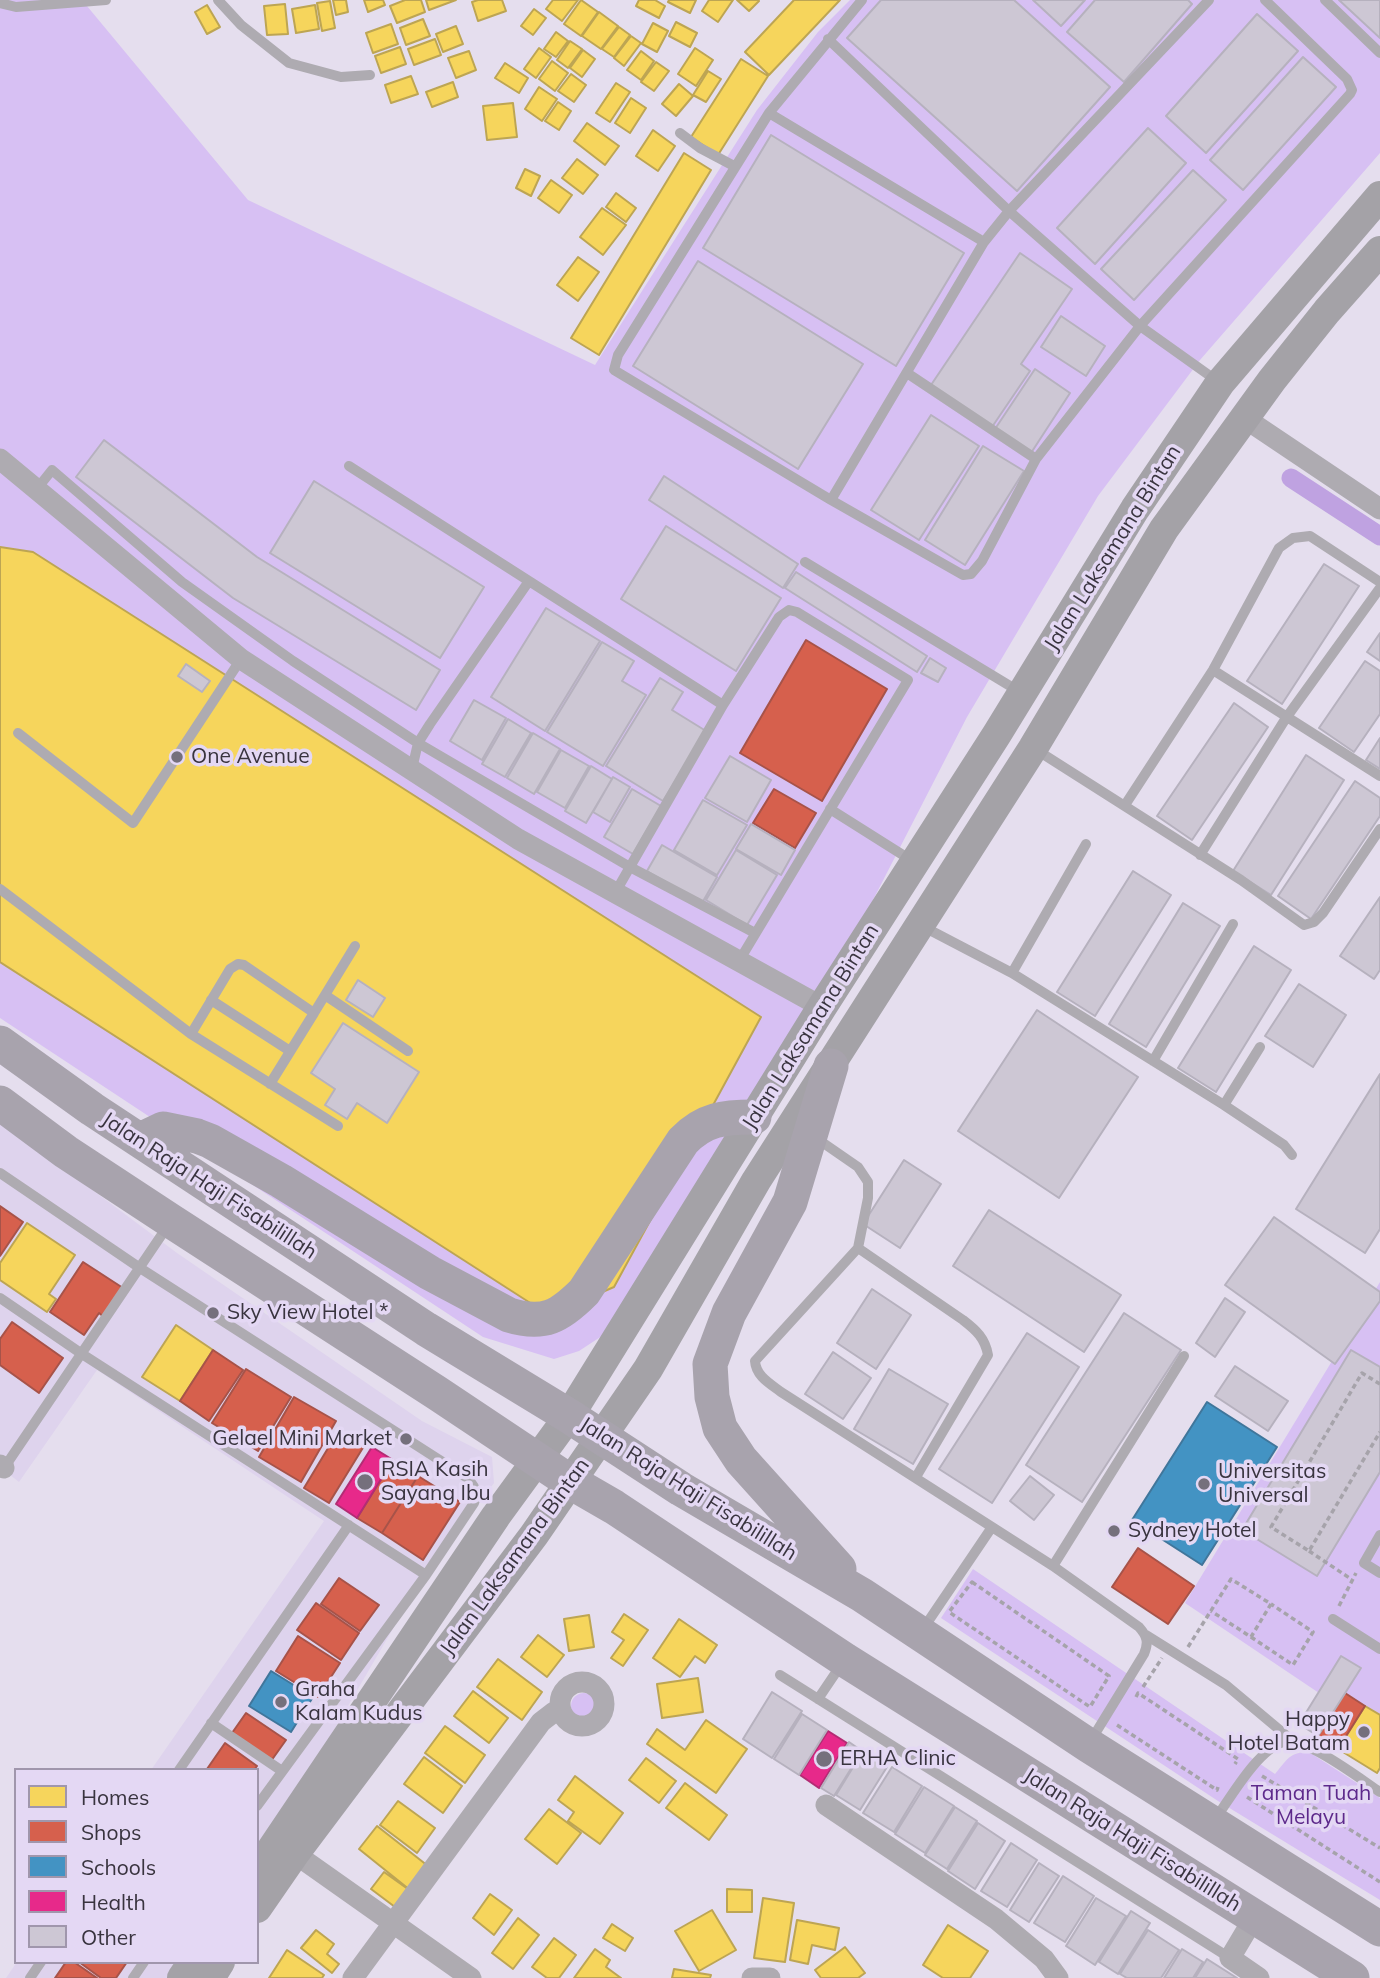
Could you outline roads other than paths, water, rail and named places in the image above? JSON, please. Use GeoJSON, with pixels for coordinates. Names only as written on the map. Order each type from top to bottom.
{"type":"FeatureCollection","features":[{"type":"Feature","properties":{"kind":"main road","name":"Jalan Laksamana Bintan"},"geometry":{"type":"LineString","coordinates":[[259,1904],[286,1847],[537,1458],[569,1416],[1135,509],[1220,383],[1380,196]]}},
{"type":"Feature","properties":{"kind":"main road","name":"Jalan Laksamana Bintan"},"geometry":{"type":"LineString","coordinates":[[259,1869],[286,1847],[534,1535],[569,1481],[603,1438],[648,1369],[756,1181],[1033,748],[1164,529],[1272,380],[1376,261]]}},
{"type":"Feature","properties":{"kind":"main road"},"geometry":{"type":"LineString","coordinates":[[1135,509],[1164,529]]}},
{"type":"Feature","properties":{"kind":"main road","name":"Jalan Raja Haji Fisabilillah"},"geometry":{"type":"LineString","coordinates":[[0,1043],[92,1109],[426,1329],[569,1416],[681,1489],[862,1594],[1088,1745],[1380,1929]]}},
{"type":"Feature","properties":{"kind":"main road"},"geometry":{"type":"LineString","coordinates":[[831,1066],[790,1202],[729,1312],[710,1364],[712,1397],[720,1427],[741,1460],[862,1594]]}},
{"type":"Feature","properties":{"kind":"main road","name":"Jalan Raja Haji Fisabilillah"},"geometry":{"type":"LineString","coordinates":[[0,1103],[66,1152],[569,1481],[614,1507],[845,1660],[1255,1916],[1341,1975]]}},
{"type":"Feature","properties":{"kind":"main road"},"geometry":{"type":"LineString","coordinates":[[140,1140],[163,1129],[197,1136],[281,1181],[430,1273],[523,1320],[552,1318],[566,1310],[584,1292],[683,1141],[694,1130],[725,1117],[754,1117]]}},
{"type":"Feature","properties":{"kind":"street"},"geometry":{"type":"LineString","coordinates":[[1245,419],[1380,509]]}},
{"type":"Feature","properties":{"kind":"street"},"geometry":{"type":"LineString","coordinates":[[0,459],[241,659],[519,839],[822,1007]]}},
{"type":"Feature","properties":{"kind":"street"},"geometry":{"type":"LineString","coordinates":[[353,1978],[541,1722],[561,1710]]}},
{"type":"Feature","properties":{"kind":"street"},"geometry":{"type":"LineString","coordinates":[[826,1805],[996,1919],[1044,1959],[1058,1978]]}},
{"type":"Feature","properties":{"kind":"street"},"geometry":{"type":"LineString","coordinates":[[286,1847],[471,1978]]}},
{"type":"Feature","properties":{"kind":"street"},"geometry":{"type":"LineString","coordinates":[[1255,1916],[1230,1958],[1259,1978]]}},
{"type":"Feature","properties":{"kind":"street"},"geometry":{"type":"LineString","coordinates":[[752,1978],[770,1978]]}},
{"type":"Feature","properties":{"kind":"lane"},"geometry":{"type":"LineString","coordinates":[[0,3],[16,7],[106,0]]}},
{"type":"Feature","properties":{"kind":"lane"},"geometry":{"type":"LineString","coordinates":[[218,0],[241,26],[289,62],[341,77],[370,75]]}},
{"type":"Feature","properties":{"kind":"lane"},"geometry":{"type":"LineString","coordinates":[[862,0],[769,113],[618,355],[614,370],[831,500],[957,572],[968,575],[976,570],[982,561],[1036,460],[1140,326],[1346,100],[1352,90],[1347,79],[1265,0]]}},
{"type":"Feature","properties":{"kind":"lane"},"geometry":{"type":"LineString","coordinates":[[831,500],[985,242],[1009,211],[1209,0]]}},
{"type":"Feature","properties":{"kind":"lane"},"geometry":{"type":"LineString","coordinates":[[1325,0],[1379,51]]}},
{"type":"Feature","properties":{"kind":"lane"},"geometry":{"type":"LineString","coordinates":[[828,39],[1009,211],[1140,326],[1220,383]]}},
{"type":"Feature","properties":{"kind":"lane"},"geometry":{"type":"LineString","coordinates":[[769,113],[985,242]]}},
{"type":"Feature","properties":{"kind":"lane"},"geometry":{"type":"LineString","coordinates":[[680,133],[700,148],[734,166]]}},
{"type":"Feature","properties":{"kind":"lane"},"geometry":{"type":"LineString","coordinates":[[907,373],[1036,460]]}},
{"type":"Feature","properties":{"kind":"lane"},"geometry":{"type":"LineString","coordinates":[[349,466],[723,705]]}},
{"type":"Feature","properties":{"kind":"lane"},"geometry":{"type":"LineString","coordinates":[[36,490],[52,470],[182,582],[293,661],[418,743],[630,867],[755,933]]}},
{"type":"Feature","properties":{"kind":"lane"},"geometry":{"type":"LineString","coordinates":[[1125,805],[1213,670],[1279,548],[1293,538],[1310,536],[1380,582]]}},
{"type":"Feature","properties":{"kind":"lane"},"geometry":{"type":"LineString","coordinates":[[805,562],[1022,694]]}},
{"type":"Feature","properties":{"kind":"lane"},"geometry":{"type":"LineString","coordinates":[[412,769],[418,743],[529,582]]}},
{"type":"Feature","properties":{"kind":"lane"},"geometry":{"type":"LineString","coordinates":[[1200,855],[1286,718],[1380,589]]}},
{"type":"Feature","properties":{"kind":"lane"},"geometry":{"type":"LineString","coordinates":[[615,893],[723,705],[779,617],[789,610],[797,612],[908,680],[739,961]]}},
{"type":"Feature","properties":{"kind":"lane"},"geometry":{"type":"LineString","coordinates":[[18,733],[133,823],[241,659]]}},
{"type":"Feature","properties":{"kind":"lane"},"geometry":{"type":"LineString","coordinates":[[284,687],[293,661]]}},
{"type":"Feature","properties":{"kind":"lane"},"geometry":{"type":"LineString","coordinates":[[1213,670],[1380,776]]}},
{"type":"Feature","properties":{"kind":"lane"},"geometry":{"type":"LineString","coordinates":[[1033,748],[1125,805],[1304,925],[1314,922],[1323,914],[1380,829]]}},
{"type":"Feature","properties":{"kind":"lane"},"geometry":{"type":"LineString","coordinates":[[830,809],[915,863]]}},
{"type":"Feature","properties":{"kind":"lane"},"geometry":{"type":"LineString","coordinates":[[1012,973],[1086,844]]}},
{"type":"Feature","properties":{"kind":"lane"},"geometry":{"type":"LineString","coordinates":[[0,889],[191,1034],[338,1126]]}},
{"type":"Feature","properties":{"kind":"lane"},"geometry":{"type":"LineString","coordinates":[[919,924],[1012,973],[1224,1105],[1284,1145],[1292,1155]]}},
{"type":"Feature","properties":{"kind":"lane"},"geometry":{"type":"LineString","coordinates":[[1153,1061],[1233,924]]}},
{"type":"Feature","properties":{"kind":"lane"},"geometry":{"type":"LineString","coordinates":[[270,1084],[355,946]]}},
{"type":"Feature","properties":{"kind":"lane"},"geometry":{"type":"LineString","coordinates":[[191,1034],[230,969],[238,964],[244,965],[314,1013]]}},
{"type":"Feature","properties":{"kind":"lane"},"geometry":{"type":"LineString","coordinates":[[325,995],[408,1051]]}},
{"type":"Feature","properties":{"kind":"lane"},"geometry":{"type":"LineString","coordinates":[[211,1000],[290,1051]]}},
{"type":"Feature","properties":{"kind":"lane"},"geometry":{"type":"LineString","coordinates":[[1224,1105],[1260,1046]]}},
{"type":"Feature","properties":{"kind":"lane"},"geometry":{"type":"LineString","coordinates":[[810,1135],[858,1167],[868,1182],[868,1198],[858,1248],[755,1361],[755,1369],[760,1376],[1053,1566],[1139,1627],[1146,1635],[1226,1685],[1294,1742],[1309,1748],[1380,1791]]}},
{"type":"Feature","properties":{"kind":"lane"},"geometry":{"type":"LineString","coordinates":[[0,1173],[140,1268],[471,1482],[476,1494],[474,1503],[426,1575],[259,1803]]}},
{"type":"Feature","properties":{"kind":"lane"},"geometry":{"type":"LineString","coordinates":[[1,1469],[171,1221]]}},
{"type":"Feature","properties":{"kind":"lane"},"geometry":{"type":"LineString","coordinates":[[858,1248],[977,1331],[986,1344],[988,1355],[916,1477]]}},
{"type":"Feature","properties":{"kind":"lane"},"geometry":{"type":"LineString","coordinates":[[0,1298],[82,1354],[426,1575]]}},
{"type":"Feature","properties":{"kind":"lane"},"geometry":{"type":"LineString","coordinates":[[1053,1566],[1184,1356]]}},
{"type":"Feature","properties":{"kind":"lane"},"geometry":{"type":"LineString","coordinates":[[180,1768],[349,1525]]}},
{"type":"Feature","properties":{"kind":"lane"},"geometry":{"type":"LineString","coordinates":[[921,1633],[992,1527]]}},
{"type":"Feature","properties":{"kind":"lane"},"geometry":{"type":"LineString","coordinates":[[1380,1535],[1363,1563],[1380,1573]]}},
{"type":"Feature","properties":{"kind":"lane"},"geometry":{"type":"LineString","coordinates":[[1333,1619],[1380,1649]]}},
{"type":"Feature","properties":{"kind":"lane"},"geometry":{"type":"LineString","coordinates":[[1088,1745],[1144,1654],[1147,1647],[1146,1635]]}},
{"type":"Feature","properties":{"kind":"lane"},"geometry":{"type":"LineString","coordinates":[[818,1699],[845,1660]]}},
{"type":"Feature","properties":{"kind":"lane"},"geometry":{"type":"LineString","coordinates":[[780,1675],[1230,1958]]}},
{"type":"Feature","properties":{"kind":"lane"},"geometry":{"type":"LineString","coordinates":[[211,1723],[282,1772]]}},
{"type":"Feature","properties":{"kind":"lane"},"geometry":{"type":"LineString","coordinates":[[1212,1823],[1251,1769],[1268,1751],[1283,1742],[1294,1742]]}},
{"type":"Feature","properties":{"kind":"waterway"},"geometry":{"type":"LineString","coordinates":[[1291,478],[1380,536]]}},
{"type":"Feature","properties":{"kind":"place","name":"One Avenue"},"geometry":{"type":"Point","coordinates":[177,757]}},
{"type":"Feature","properties":{"kind":"place","name":"Sky View Hotel *"},"geometry":{"type":"Point","coordinates":[213,1313]}},
{"type":"Feature","properties":{"kind":"place","name":"Gelael Mini Market"},"geometry":{"type":"Point","coordinates":[406,1439]}},
{"type":"Feature","properties":{"kind":"place","name":"RSIA Kasih Sayang Ibu"},"geometry":{"type":"Point","coordinates":[365,1482]}},
{"type":"Feature","properties":{"kind":"place","name":"Universitas Universal"},"geometry":{"type":"Point","coordinates":[1204,1484]}},
{"type":"Feature","properties":{"kind":"place","name":"Sydney Hotel"},"geometry":{"type":"Point","coordinates":[1114,1531]}},
{"type":"Feature","properties":{"kind":"place","name":"Graha Kalam Kudus"},"geometry":{"type":"Point","coordinates":[281,1702]}},
{"type":"Feature","properties":{"kind":"place","name":"Happy Hotel Batam"},"geometry":{"type":"Point","coordinates":[1364,1732]}},
{"type":"Feature","properties":{"kind":"place","name":"ERHA Clinic"},"geometry":{"type":"Point","coordinates":[824,1759]}},
{"type":"Feature","properties":{"kind":"park label","name":"Taman Tuah Melayu"},"geometry":{"type":"Point","coordinates":[1311,1806]}}]}
